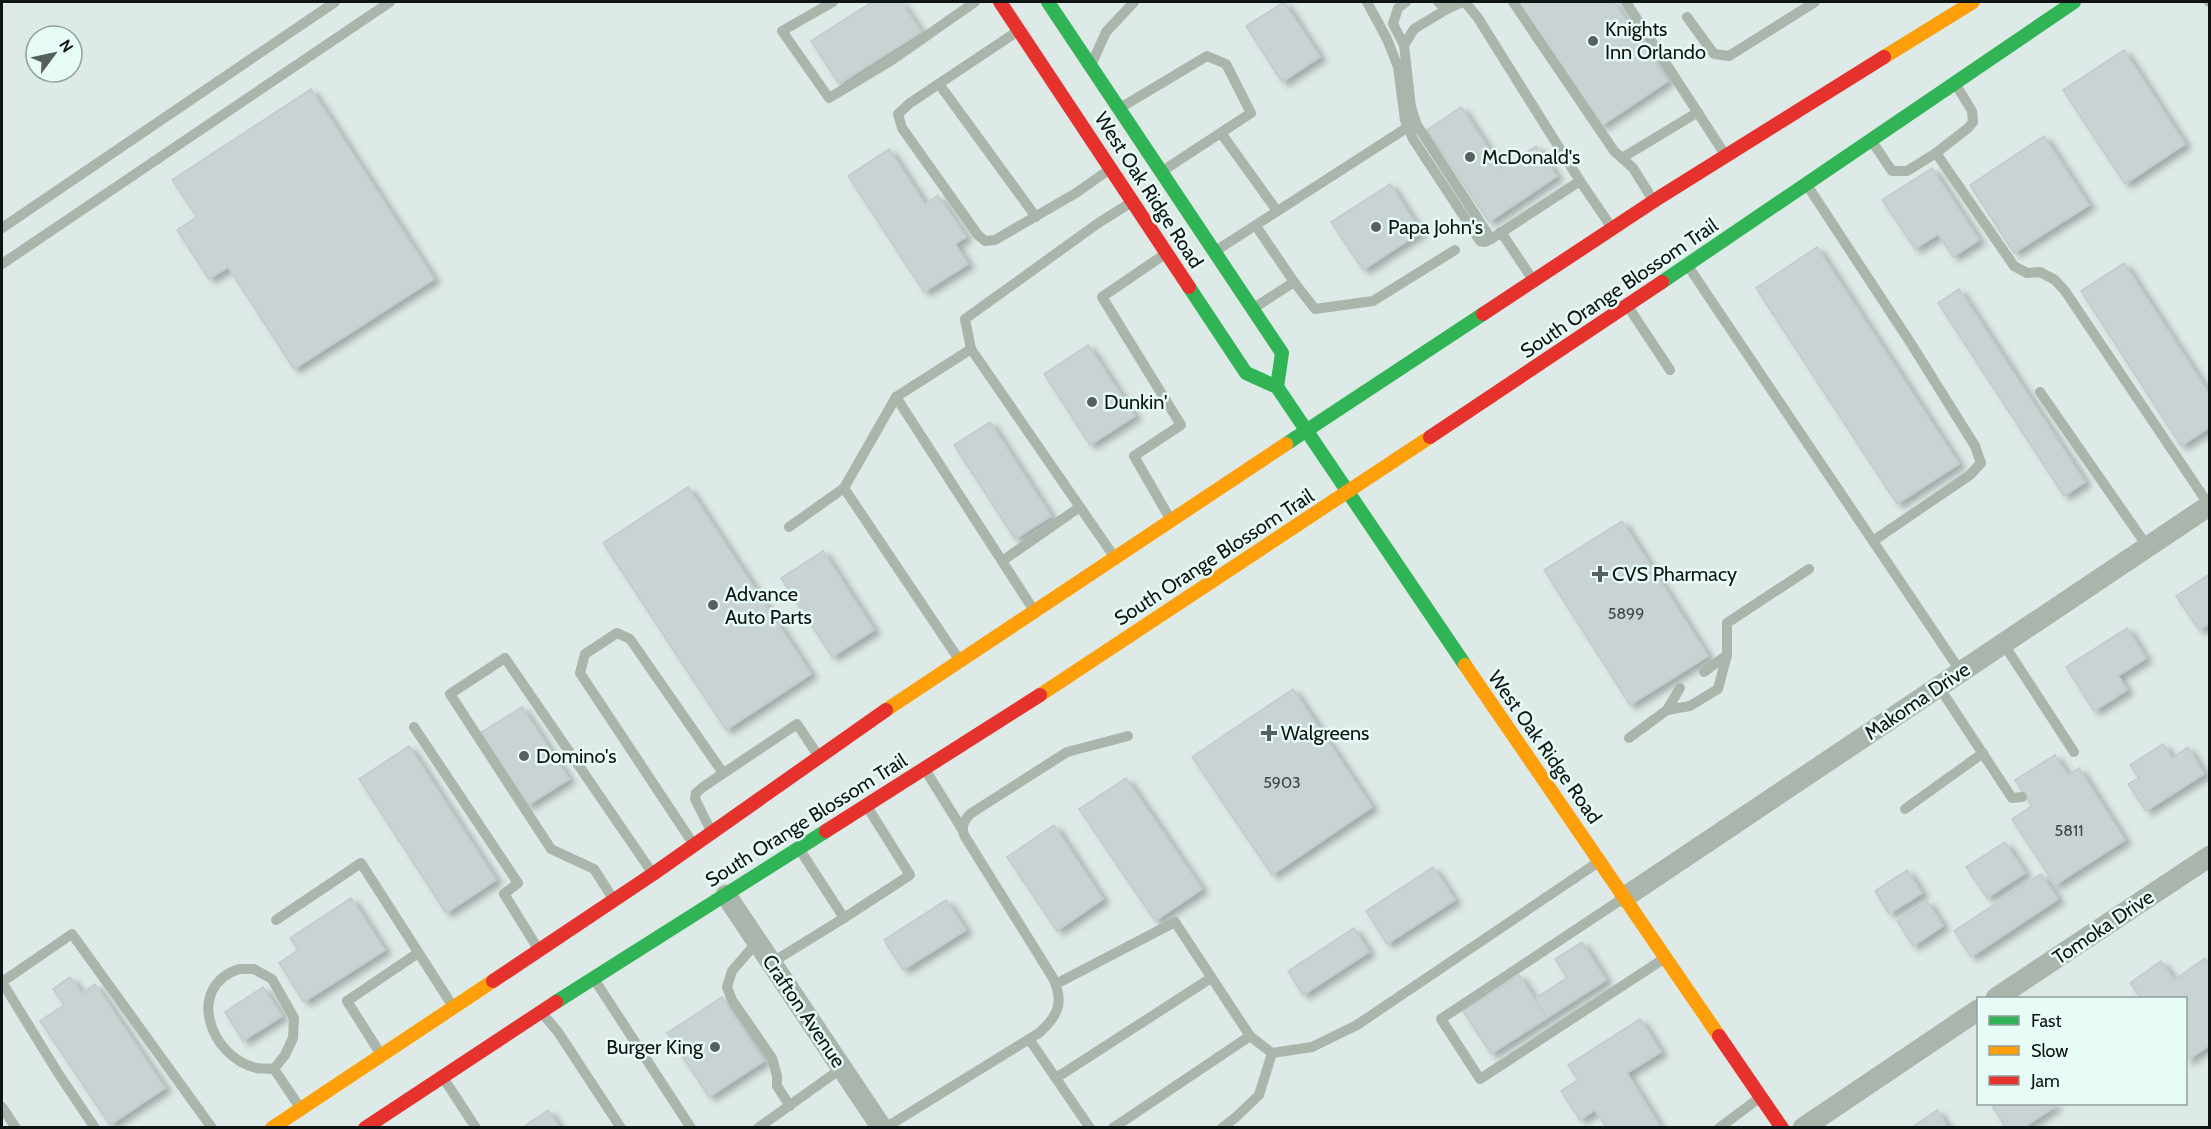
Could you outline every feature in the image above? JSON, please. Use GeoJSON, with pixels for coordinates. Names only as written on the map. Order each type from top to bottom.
{"type":"FeatureCollection","features":[{"type":"Feature","properties":{"kind":"main road","name":"West Oak Ridge Road"},"geometry":{"type":"LineString","coordinates":[[1000,2],[1246,373],[1276,387],[1782,1128]]}},
{"type":"Feature","properties":{"kind":"main road","name":"West Oak Ridge Road"},"geometry":{"type":"LineString","coordinates":[[1048,2],[1282,353],[1276,387]]}},
{"type":"Feature","properties":{"kind":"main road","name":"South Orange Blossom Trail"},"geometry":{"type":"LineString","coordinates":[[365,1128],[396,1114],[442,1076],[1035,698],[1347,493],[1688,266],[2074,2]]}},
{"type":"Feature","properties":{"kind":"main road","name":"South Orange Blossom Trail"},"geometry":{"type":"LineString","coordinates":[[272,1128],[653,874],[960,661],[1305,431],[1654,202],[1966,3]]}},
{"type":"Feature","properties":{"kind":"street","name":"Makoma Drive"},"geometry":{"type":"LineString","coordinates":[[1625,897],[2209,505]]}},
{"type":"Feature","properties":{"kind":"street","name":"Tomoka Drive"},"geometry":{"type":"LineString","coordinates":[[1999,997],[2210,856]]}},
{"type":"Feature","properties":{"kind":"street","name":"Crafton Avenue"},"geometry":{"type":"LineString","coordinates":[[726,895],[884,1128]]}},
{"type":"Feature","properties":{"kind":"street"},"geometry":{"type":"LineString","coordinates":[[1803,1128],[1977,1011]]}},
{"type":"Feature","properties":{"kind":"lane"},"geometry":{"type":"LineString","coordinates":[[2,228],[335,2]]}},
{"type":"Feature","properties":{"kind":"lane"},"geometry":{"type":"LineString","coordinates":[[2,264],[390,2]]}},
{"type":"Feature","properties":{"kind":"lane"},"geometry":{"type":"LineString","coordinates":[[833,2],[782,32],[829,98],[892,60],[975,2]]}},
{"type":"Feature","properties":{"kind":"lane"},"geometry":{"type":"LineString","coordinates":[[1090,66],[1106,32],[1134,2]]}},
{"type":"Feature","properties":{"kind":"lane"},"geometry":{"type":"LineString","coordinates":[[1367,2],[1387,39],[1398,67],[1405,120],[1413,139],[1480,241],[1485,242],[1491,239],[1580,181]]}},
{"type":"Feature","properties":{"kind":"lane"},"geometry":{"type":"LineString","coordinates":[[1406,2],[1398,8],[1393,24],[1404,45],[1411,107],[1417,125],[1491,239]]}},
{"type":"Feature","properties":{"kind":"lane"},"geometry":{"type":"LineString","coordinates":[[1404,45],[1414,29],[1442,5],[1464,2],[1478,18],[1580,181],[1613,229]]}},
{"type":"Feature","properties":{"kind":"lane"},"geometry":{"type":"LineString","coordinates":[[1514,2],[1614,151],[1633,168],[1654,202]]}},
{"type":"Feature","properties":{"kind":"lane"},"geometry":{"type":"LineString","coordinates":[[1626,2],[1726,156]]}},
{"type":"Feature","properties":{"kind":"lane"},"geometry":{"type":"LineString","coordinates":[[1687,17],[1714,54],[1729,56],[1815,2]]}},
{"type":"Feature","properties":{"kind":"lane"},"geometry":{"type":"LineString","coordinates":[[1018,30],[910,103],[898,114],[902,128],[978,235],[985,241],[995,240],[1036,217],[1112,168]]}},
{"type":"Feature","properties":{"kind":"lane"},"geometry":{"type":"LineString","coordinates":[[1119,109],[1207,56],[1226,64],[1251,113],[1161,172]]}},
{"type":"Feature","properties":{"kind":"lane"},"geometry":{"type":"LineString","coordinates":[[1872,140],[1892,171],[1907,171],[1936,153],[1973,122],[1972,111],[1954,82]]}},
{"type":"Feature","properties":{"kind":"lane"},"geometry":{"type":"LineString","coordinates":[[939,84],[1036,217]]}},
{"type":"Feature","properties":{"kind":"lane"},"geometry":{"type":"LineString","coordinates":[[1622,158],[1698,112]]}},
{"type":"Feature","properties":{"kind":"lane"},"geometry":{"type":"LineString","coordinates":[[1214,252],[1408,127]]}},
{"type":"Feature","properties":{"kind":"lane"},"geometry":{"type":"LineString","coordinates":[[1221,133],[1277,212]]}},
{"type":"Feature","properties":{"kind":"lane"},"geometry":{"type":"LineString","coordinates":[[1936,153],[2013,266],[2027,273],[2040,272],[2055,280],[2065,291],[2209,505]]}},
{"type":"Feature","properties":{"kind":"lane"},"geometry":{"type":"LineString","coordinates":[[1807,185],[1916,351],[1975,446],[1981,463],[1970,475],[1873,541]]}},
{"type":"Feature","properties":{"kind":"lane"},"geometry":{"type":"LineString","coordinates":[[1115,558],[971,348],[965,319],[1097,224],[1134,201]]}},
{"type":"Feature","properties":{"kind":"lane"},"geometry":{"type":"LineString","coordinates":[[1256,226],[1315,309],[1373,301],[1455,250]]}},
{"type":"Feature","properties":{"kind":"lane"},"geometry":{"type":"LineString","coordinates":[[1501,232],[1534,281]]}},
{"type":"Feature","properties":{"kind":"lane"},"geometry":{"type":"LineString","coordinates":[[1167,252],[1102,297],[1181,424],[1134,456],[1171,520]]}},
{"type":"Feature","properties":{"kind":"lane"},"geometry":{"type":"LineString","coordinates":[[1688,266],[1961,672]]}},
{"type":"Feature","properties":{"kind":"lane"},"geometry":{"type":"LineString","coordinates":[[1252,309],[1294,282]]}},
{"type":"Feature","properties":{"kind":"lane"},"geometry":{"type":"LineString","coordinates":[[1628,306],[1670,370]]}},
{"type":"Feature","properties":{"kind":"lane"},"geometry":{"type":"LineString","coordinates":[[789,526],[844,488],[896,398],[971,348]]}},
{"type":"Feature","properties":{"kind":"lane"},"geometry":{"type":"LineString","coordinates":[[2040,392],[2147,546]]}},
{"type":"Feature","properties":{"kind":"lane"},"geometry":{"type":"LineString","coordinates":[[896,398],[1035,612]]}},
{"type":"Feature","properties":{"kind":"lane"},"geometry":{"type":"LineString","coordinates":[[844,488],[960,661]]}},
{"type":"Feature","properties":{"kind":"lane"},"geometry":{"type":"LineString","coordinates":[[1002,561],[1080,507]]}},
{"type":"Feature","properties":{"kind":"lane"},"geometry":{"type":"LineString","coordinates":[[1667,710],[1690,706],[1718,689],[1727,655],[1727,623],[1809,568]]}},
{"type":"Feature","properties":{"kind":"lane"},"geometry":{"type":"LineString","coordinates":[[694,845],[580,673],[585,654],[617,633],[630,639],[723,773]]}},
{"type":"Feature","properties":{"kind":"lane"},"geometry":{"type":"LineString","coordinates":[[2003,643],[2074,752]]}},
{"type":"Feature","properties":{"kind":"lane"},"geometry":{"type":"LineString","coordinates":[[1704,672],[1727,655]]}},
{"type":"Feature","properties":{"kind":"lane"},"geometry":{"type":"LineString","coordinates":[[614,900],[594,869],[551,849],[450,694],[505,658],[653,874]]}},
{"type":"Feature","properties":{"kind":"lane"},"geometry":{"type":"LineString","coordinates":[[1939,687],[2012,798],[2022,797]]}},
{"type":"Feature","properties":{"kind":"lane"},"geometry":{"type":"LineString","coordinates":[[1629,738],[1667,710],[1680,688]]}},
{"type":"Feature","properties":{"kind":"lane"},"geometry":{"type":"LineString","coordinates":[[712,832],[695,799],[696,793],[703,787],[797,724],[819,757]]}},
{"type":"Feature","properties":{"kind":"lane"},"geometry":{"type":"LineString","coordinates":[[414,727],[518,883],[504,894],[539,950]]}},
{"type":"Feature","properties":{"kind":"lane"},"geometry":{"type":"LineString","coordinates":[[962,829],[970,814],[1067,752],[1128,736]]}},
{"type":"Feature","properties":{"kind":"lane"},"geometry":{"type":"LineString","coordinates":[[1905,809],[1983,753]]}},
{"type":"Feature","properties":{"kind":"lane"},"geometry":{"type":"LineString","coordinates":[[884,1128],[1050,1024],[1057,1011],[1060,995],[1056,984],[924,769]]}},
{"type":"Feature","properties":{"kind":"lane"},"geometry":{"type":"LineString","coordinates":[[771,963],[910,875],[866,805]]}},
{"type":"Feature","properties":{"kind":"lane"},"geometry":{"type":"LineString","coordinates":[[798,847],[843,918]]}},
{"type":"Feature","properties":{"kind":"lane"},"geometry":{"type":"LineString","coordinates":[[1056,984],[1175,922],[1250,1036],[1272,1053],[1312,1047],[1357,1025],[1600,861]]}},
{"type":"Feature","properties":{"kind":"lane"},"geometry":{"type":"LineString","coordinates":[[276,920],[361,863],[454,1007]]}},
{"type":"Feature","properties":{"kind":"lane"},"geometry":{"type":"LineString","coordinates":[[1625,897],[1441,1019],[1480,1079],[1666,958]]}},
{"type":"Feature","properties":{"kind":"lane"},"geometry":{"type":"LineString","coordinates":[[95,1128],[2,982],[72,933],[212,1128]]}},
{"type":"Feature","properties":{"kind":"lane"},"geometry":{"type":"LineString","coordinates":[[757,942],[732,971],[727,987],[732,1000],[772,1058],[777,1086],[790,1106]]}},
{"type":"Feature","properties":{"kind":"lane"},"geometry":{"type":"LineString","coordinates":[[381,1056],[347,1001],[418,953]]}},
{"type":"Feature","properties":{"kind":"lane"},"geometry":{"type":"LineString","coordinates":[[238,969],[254,969],[272,979],[288,1005],[294,1018],[293,1038],[285,1055],[274,1068],[256,1068],[240,1061],[223,1048],[209,1023],[208,1006],[216,984],[227,973],[238,969]]}},
{"type":"Feature","properties":{"kind":"lane"},"geometry":{"type":"LineString","coordinates":[[594,978],[691,1128]]}},
{"type":"Feature","properties":{"kind":"lane"},"geometry":{"type":"LineString","coordinates":[[1056,1078],[1211,978]]}},
{"type":"Feature","properties":{"kind":"lane"},"geometry":{"type":"LineString","coordinates":[[541,1012],[558,1032],[621,1128]]}},
{"type":"Feature","properties":{"kind":"lane"},"geometry":{"type":"LineString","coordinates":[[1113,1128],[1250,1036]]}},
{"type":"Feature","properties":{"kind":"lane"},"geometry":{"type":"LineString","coordinates":[[1029,1039],[1090,1128]]}},
{"type":"Feature","properties":{"kind":"lane"},"geometry":{"type":"LineString","coordinates":[[1221,1128],[1259,1095],[1272,1053]]}},
{"type":"Feature","properties":{"kind":"lane"},"geometry":{"type":"LineString","coordinates":[[274,1068],[301,1108]]}},
{"type":"Feature","properties":{"kind":"lane"},"geometry":{"type":"LineString","coordinates":[[758,1128],[842,1068]]}},
{"type":"Feature","properties":{"kind":"lane"},"geometry":{"type":"LineString","coordinates":[[442,1076],[476,1128]]}},
{"type":"Feature","properties":{"kind":"lane"},"geometry":{"type":"LineString","coordinates":[[1719,1128],[1761,1097]]}},
{"type":"Feature","properties":{"kind":"lane"},"geometry":{"type":"LineString","coordinates":[[2,1107],[16,1128]]}},
{"type":"Feature","properties":{"kind":"building"},"geometry":{"type":"Polygon","coordinates":[[[872,2],[901,2],[921,32],[839,84],[811,41],[872,2]]]}},
{"type":"Feature","properties":{"kind":"building"},"geometry":{"type":"Polygon","coordinates":[[[1284,2],[1320,57],[1282,82],[1246,26],[1284,2]]]}},
{"type":"Feature","properties":{"kind":"building","name":"Knights Inn Orlando"},"geometry":{"type":"Polygon","coordinates":[[[1517,2],[1614,2],[1668,81],[1601,126],[1517,2]]]}},
{"type":"Feature","properties":{"kind":"building"},"geometry":{"type":"Polygon","coordinates":[[[2124,50],[2185,144],[2125,184],[2063,90],[2124,50]]]}},
{"type":"Feature","properties":{"kind":"building"},"geometry":{"type":"Polygon","coordinates":[[[311,89],[434,279],[294,369],[228,267],[209,279],[177,230],[197,217],[172,180],[311,89]]]}},
{"type":"Feature","properties":{"kind":"building","name":"McDonald's"},"geometry":{"type":"Polygon","coordinates":[[[1461,107],[1502,169],[1536,146],[1557,176],[1489,222],[1427,130],[1461,107]]]}},
{"type":"Feature","properties":{"kind":"building"},"geometry":{"type":"Polygon","coordinates":[[[2044,136],[2089,205],[2014,253],[1970,185],[2044,136]]]}},
{"type":"Feature","properties":{"kind":"building"},"geometry":{"type":"Polygon","coordinates":[[[889,149],[925,204],[938,195],[966,237],[955,244],[968,264],[924,292],[848,176],[889,149]]]}},
{"type":"Feature","properties":{"kind":"building"},"geometry":{"type":"Polygon","coordinates":[[[1932,168],[1979,240],[1953,257],[1938,234],[1915,249],[1882,200],[1932,168]]]}},
{"type":"Feature","properties":{"kind":"building","name":"Papa John's"},"geometry":{"type":"Polygon","coordinates":[[[1390,184],[1421,232],[1363,270],[1331,222],[1390,184]]]}},
{"type":"Feature","properties":{"kind":"building"},"geometry":{"type":"Polygon","coordinates":[[[1817,247],[1959,464],[1897,504],[1756,288],[1817,247]]]}},
{"type":"Feature","properties":{"kind":"building"},"geometry":{"type":"Polygon","coordinates":[[[2124,263],[2210,395],[2210,427],[2181,446],[2081,291],[2124,263]]]}},
{"type":"Feature","properties":{"kind":"building"},"geometry":{"type":"Polygon","coordinates":[[[1959,289],[2085,482],[2064,496],[1938,303],[1959,289]]]}},
{"type":"Feature","properties":{"kind":"building"},"geometry":{"type":"Polygon","coordinates":[[[1088,345],[1135,416],[1090,445],[1044,374],[1088,345]]]}},
{"type":"Feature","properties":{"kind":"building"},"geometry":{"type":"Polygon","coordinates":[[[990,422],[1051,516],[1015,539],[954,445],[990,422]]]}},
{"type":"Feature","properties":{"kind":"building"},"geometry":{"type":"Polygon","coordinates":[[[688,487],[811,674],[726,730],[603,543],[688,487]]]}},
{"type":"Feature","properties":{"kind":"building","name":"CVS Pharmacy"},"geometry":{"type":"Polygon","coordinates":[[[1622,521],[1708,656],[1630,705],[1544,570],[1622,521]]]}},
{"type":"Feature","properties":{"kind":"building"},"geometry":{"type":"Polygon","coordinates":[[[823,551],[874,630],[832,657],[781,578],[823,551]]]}},
{"type":"Feature","properties":{"kind":"building"},"geometry":{"type":"Polygon","coordinates":[[[2210,574],[2210,623],[2199,630],[2176,596],[2210,574]]]}},
{"type":"Feature","properties":{"kind":"building"},"geometry":{"type":"Polygon","coordinates":[[[2127,628],[2146,658],[2118,676],[2127,690],[2094,711],[2066,667],[2127,628]]]}},
{"type":"Feature","properties":{"kind":"building","name":"Walgreens"},"geometry":{"type":"Polygon","coordinates":[[[1293,689],[1372,807],[1272,875],[1192,757],[1293,689]]]}},
{"type":"Feature","properties":{"kind":"building","name":"Domino's"},"geometry":{"type":"Polygon","coordinates":[[[522,707],[569,779],[527,806],[480,733],[522,707]]]}},
{"type":"Feature","properties":{"kind":"building"},"geometry":{"type":"Polygon","coordinates":[[[2163,744],[2172,758],[2188,747],[2204,774],[2146,811],[2128,784],[2139,778],[2130,765],[2163,744]]]}},
{"type":"Feature","properties":{"kind":"building"},"geometry":{"type":"Polygon","coordinates":[[[409,746],[496,880],[446,913],[359,779],[409,746]]]}},
{"type":"Feature","properties":{"kind":"building"},"geometry":{"type":"Polygon","coordinates":[[[2055,755],[2068,775],[2079,768],[2125,840],[2055,885],[2012,819],[2032,806],[2015,780],[2055,755]]]}},
{"type":"Feature","properties":{"kind":"building"},"geometry":{"type":"Polygon","coordinates":[[[1126,778],[1202,889],[1155,921],[1079,809],[1126,778]]]}},
{"type":"Feature","properties":{"kind":"building"},"geometry":{"type":"Polygon","coordinates":[[[1054,825],[1103,899],[1057,931],[1007,857],[1054,825]]]}},
{"type":"Feature","properties":{"kind":"building"},"geometry":{"type":"Polygon","coordinates":[[[2005,842],[2025,873],[1987,898],[1966,867],[2005,842]]]}},
{"type":"Feature","properties":{"kind":"building"},"geometry":{"type":"Polygon","coordinates":[[[1433,867],[1455,900],[1387,944],[1366,911],[1433,867]]]}},
{"type":"Feature","properties":{"kind":"building"},"geometry":{"type":"Polygon","coordinates":[[[1907,870],[1922,893],[1889,914],[1875,891],[1907,870]]]}},
{"type":"Feature","properties":{"kind":"building"},"geometry":{"type":"Polygon","coordinates":[[[2041,874],[2058,899],[1971,957],[1954,931],[2041,874]]]}},
{"type":"Feature","properties":{"kind":"building"},"geometry":{"type":"Polygon","coordinates":[[[351,898],[385,950],[304,1002],[279,963],[298,950],[290,938],[351,898]]]}},
{"type":"Feature","properties":{"kind":"building"},"geometry":{"type":"Polygon","coordinates":[[[946,900],[966,930],[903,970],[884,940],[946,900]]]}},
{"type":"Feature","properties":{"kind":"building"},"geometry":{"type":"Polygon","coordinates":[[[1927,901],[1943,926],[1913,946],[1897,921],[1927,901]]]}},
{"type":"Feature","properties":{"kind":"building"},"geometry":{"type":"Polygon","coordinates":[[[1354,928],[1369,952],[1303,995],[1288,971],[1354,928]]]}},
{"type":"Feature","properties":{"kind":"building"},"geometry":{"type":"Polygon","coordinates":[[[1582,942],[1606,980],[1547,1018],[1534,999],[1567,978],[1555,959],[1582,942]]]}},
{"type":"Feature","properties":{"kind":"building"},"geometry":{"type":"Polygon","coordinates":[[[2205,958],[2210,965],[2210,1045],[2187,1060],[2187,997],[2140,997],[2130,983],[2161,961],[2174,980],[2205,958]]]}},
{"type":"Feature","properties":{"kind":"building"},"geometry":{"type":"Polygon","coordinates":[[[1519,975],[1547,1018],[1491,1054],[1463,1011],[1519,975]]]}},
{"type":"Feature","properties":{"kind":"building"},"geometry":{"type":"Polygon","coordinates":[[[70,977],[82,993],[95,984],[165,1088],[110,1125],[40,1021],[64,1005],[53,989],[70,977]]]}},
{"type":"Feature","properties":{"kind":"building"},"geometry":{"type":"Polygon","coordinates":[[[263,987],[282,1016],[243,1041],[225,1012],[263,987]]]}},
{"type":"Feature","properties":{"kind":"building","name":"Burger King"},"geometry":{"type":"Polygon","coordinates":[[[722,997],[764,1061],[709,1097],[667,1033],[722,997]]]}},
{"type":"Feature","properties":{"kind":"building"},"geometry":{"type":"Polygon","coordinates":[[[1640,1019],[1661,1052],[1627,1073],[1661,1128],[1607,1128],[1595,1110],[1580,1120],[1561,1091],[1578,1080],[1568,1065],[1640,1019]]]}},
{"type":"Feature","properties":{"kind":"building"},"geometry":{"type":"Polygon","coordinates":[[[1992,1105],[2056,1106],[2023,1128],[2006,1128],[1992,1105]]]}},
{"type":"Feature","properties":{"kind":"building"},"geometry":{"type":"Polygon","coordinates":[[[548,1110],[560,1128],[522,1128],[548,1110]]]}},
{"type":"Feature","properties":{"kind":"building"},"geometry":{"type":"Polygon","coordinates":[[[1937,1110],[1948,1128],[1911,1128],[1937,1110]]]}},
{"type":"Feature","properties":{"kind":"traffic: fast"},"geometry":{"type":"LineString","coordinates":[[1048,2],[1282,353],[1277,387]]}},
{"type":"Feature","properties":{"kind":"traffic: fast"},"geometry":{"type":"LineString","coordinates":[[1662,282],[2074,2]]}},
{"type":"Feature","properties":{"kind":"traffic: fast"},"geometry":{"type":"LineString","coordinates":[[1189,287],[1246,373],[1277,387],[1465,665]]}},
{"type":"Feature","properties":{"kind":"traffic: fast"},"geometry":{"type":"LineString","coordinates":[[1286,444],[1483,314]]}},
{"type":"Feature","properties":{"kind":"traffic: fast"},"geometry":{"type":"LineString","coordinates":[[556,1002],[826,831]]}},
{"type":"Feature","properties":{"kind":"traffic: slow"},"geometry":{"type":"LineString","coordinates":[[1884,57],[1973,2]]}},
{"type":"Feature","properties":{"kind":"traffic: slow"},"geometry":{"type":"LineString","coordinates":[[1040,695],[1430,437]]}},
{"type":"Feature","properties":{"kind":"traffic: slow"},"geometry":{"type":"LineString","coordinates":[[886,710],[1286,444]]}},
{"type":"Feature","properties":{"kind":"traffic: slow"},"geometry":{"type":"LineString","coordinates":[[1465,665],[1719,1036]]}},
{"type":"Feature","properties":{"kind":"traffic: slow"},"geometry":{"type":"LineString","coordinates":[[272,1128],[493,981]]}},
{"type":"Feature","properties":{"kind":"traffic: jam"},"geometry":{"type":"LineString","coordinates":[[1000,2],[1189,287]]}},
{"type":"Feature","properties":{"kind":"traffic: jam"},"geometry":{"type":"LineString","coordinates":[[1483,314],[1660,197],[1884,57]]}},
{"type":"Feature","properties":{"kind":"traffic: jam"},"geometry":{"type":"LineString","coordinates":[[1430,437],[1662,282]]}},
{"type":"Feature","properties":{"kind":"traffic: jam"},"geometry":{"type":"LineString","coordinates":[[826,831],[1040,695]]}},
{"type":"Feature","properties":{"kind":"traffic: jam"},"geometry":{"type":"LineString","coordinates":[[493,981],[653,874],[886,710]]}},
{"type":"Feature","properties":{"kind":"traffic: jam"},"geometry":{"type":"LineString","coordinates":[[365,1128],[556,1002]]}},
{"type":"Feature","properties":{"kind":"traffic: jam"},"geometry":{"type":"LineString","coordinates":[[1719,1036],[1782,1128]]}},
{"type":"Feature","properties":{"kind":"place","name":"Knights Inn Orlando"},"geometry":{"type":"Point","coordinates":[1593,41]}},
{"type":"Feature","properties":{"kind":"place","name":"McDonald's"},"geometry":{"type":"Point","coordinates":[1470,157]}},
{"type":"Feature","properties":{"kind":"place","name":"Papa John's"},"geometry":{"type":"Point","coordinates":[1376,227]}},
{"type":"Feature","properties":{"kind":"place","name":"Dunkin'"},"geometry":{"type":"Point","coordinates":[1092,402]}},
{"type":"Feature","properties":{"kind":"place","name":"CVS Pharmacy"},"geometry":{"type":"Point","coordinates":[1600,574]}},
{"type":"Feature","properties":{"kind":"place","name":"Advance Auto Parts"},"geometry":{"type":"Point","coordinates":[713,605]}},
{"type":"Feature","properties":{"kind":"place","name":"Walgreens"},"geometry":{"type":"Point","coordinates":[1269,733]}},
{"type":"Feature","properties":{"kind":"place","name":"Domino's"},"geometry":{"type":"Point","coordinates":[524,756]}},
{"type":"Feature","properties":{"kind":"place","name":"Burger King"},"geometry":{"type":"Point","coordinates":[715,1047]}}]}
